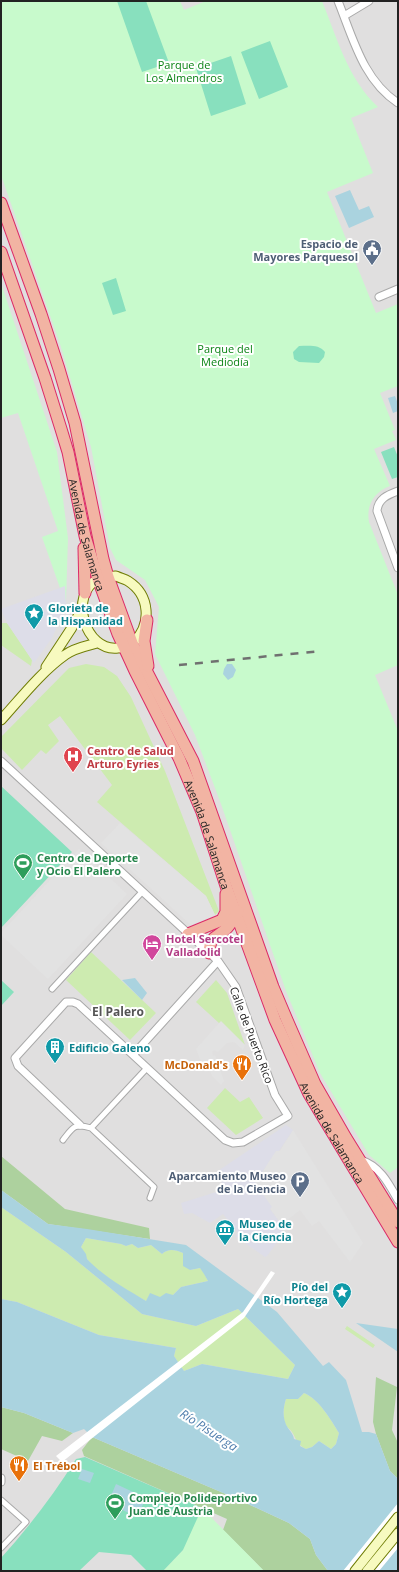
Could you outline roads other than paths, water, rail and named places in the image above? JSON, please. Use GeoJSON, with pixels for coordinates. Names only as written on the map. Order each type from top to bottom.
{"type":"FeatureCollection","features":[{"type":"Feature","properties":{"kind":"highway","name":"Avenida de Salamanca"},"geometry":{"type":"LineString","coordinates":[[1,203],[41,314],[75,423],[98,536],[103,578]]}},
{"type":"Feature","properties":{"kind":"highway","name":"Avenida de Salamanca"},"geometry":{"type":"LineString","coordinates":[[1,252],[45,378],[68,452],[85,536],[103,578],[128,646],[202,812],[227,889],[275,1020],[309,1094],[398,1242]]}},
{"type":"Feature","properties":{"kind":"highway"},"geometry":{"type":"LineString","coordinates":[[85,536],[83,546],[85,563],[85,593]]}},
{"type":"Feature","properties":{"kind":"highway"},"geometry":{"type":"LineString","coordinates":[[147,620],[144,641],[150,676]]}},
{"type":"Feature","properties":{"kind":"highway","name":"Avenida de Salamanca"},"geometry":{"type":"LineString","coordinates":[[128,646],[150,676],[193,761],[286,1020],[315,1084],[398,1222]]}},
{"type":"Feature","properties":{"kind":"highway"},"geometry":{"type":"LineString","coordinates":[[188,934],[222,920],[226,912],[227,889]]}},
{"type":"Feature","properties":{"kind":"highway"},"geometry":{"type":"LineString","coordinates":[[209,953],[210,945],[215,936],[227,928],[243,900]]}},
{"type":"Feature","properties":{"kind":"highway"},"geometry":{"type":"LineString","coordinates":[[227,928],[243,934]]}},
{"type":"Feature","properties":{"kind":"main road"},"geometry":{"type":"LineString","coordinates":[[39,679],[82,609],[85,593],[103,578],[116,576],[128,581],[137,589],[144,600],[147,620],[143,630],[128,646],[112,649],[97,643],[84,622],[82,609]]}},
{"type":"Feature","properties":{"kind":"main road"},"geometry":{"type":"LineString","coordinates":[[1,720],[39,679],[65,655],[77,649],[97,643]]}},
{"type":"Feature","properties":{"kind":"main road"},"geometry":{"type":"LineString","coordinates":[[355,1571],[398,1517]]}},
{"type":"Feature","properties":{"kind":"main road"},"geometry":{"type":"LineString","coordinates":[[367,1571],[398,1533]]}},
{"type":"Feature","properties":{"kind":"street"},"geometry":{"type":"LineString","coordinates":[[338,1],[364,66],[381,90],[398,104]]}},
{"type":"Feature","properties":{"kind":"street"},"geometry":{"type":"LineString","coordinates":[[344,16],[369,1]]}},
{"type":"Feature","properties":{"kind":"street"},"geometry":{"type":"LineString","coordinates":[[379,297],[398,289]]}},
{"type":"Feature","properties":{"kind":"street"},"geometry":{"type":"LineString","coordinates":[[398,491],[381,499],[377,506],[377,512],[398,568]]}},
{"type":"Feature","properties":{"kind":"street","name":"Calle de Puerto Rico"},"geometry":{"type":"LineString","coordinates":[[1,761],[218,961],[236,987],[275,1095],[288,1116],[243,1142],[229,1142],[147,1068]]}},
{"type":"Feature","properties":{"kind":"street"},"geometry":{"type":"LineString","coordinates":[[52,989],[142,892]]}},
{"type":"Feature","properties":{"kind":"street"},"geometry":{"type":"LineString","coordinates":[[133,1055],[218,961]]}},
{"type":"Feature","properties":{"kind":"street"},"geometry":{"type":"LineString","coordinates":[[91,1128],[147,1068],[78,1004],[66,1002],[15,1058],[18,1066],[80,1125],[91,1128],[154,1187],[150,1198]]}},
{"type":"Feature","properties":{"kind":"street"},"geometry":{"type":"LineString","coordinates":[[63,1140],[75,1126],[80,1125]]}},
{"type":"Feature","properties":{"kind":"street","name":"Avenida de Salamanca"},"geometry":{"type":"LineString","coordinates":[[360,1160],[383,1174],[398,1200]]}},
{"type":"Feature","properties":{"kind":"street"},"geometry":{"type":"LineString","coordinates":[[1,1500],[26,1522],[1,1548]]}},
{"type":"Feature","properties":{"kind":"water"},"geometry":{"type":"Polygon","coordinates":[[[350,190],[359,210],[369,206],[374,217],[349,228],[335,196],[350,190]]]}},
{"type":"Feature","properties":{"kind":"water"},"geometry":{"type":"Polygon","coordinates":[[[395,396],[398,404],[398,411],[393,413],[388,398],[395,396]]]}},
{"type":"Feature","properties":{"kind":"water"},"geometry":{"type":"Polygon","coordinates":[[[227,664],[232,664],[236,670],[233,677],[228,680],[223,674],[227,664]]]}},
{"type":"Feature","properties":{"kind":"water"},"geometry":{"type":"Polygon","coordinates":[[[135,978],[147,993],[142,1000],[122,980],[135,978]]]}},
{"type":"Feature","properties":{"kind":"water","name":"Río Pisuerga"},"geometry":{"type":"Polygon","coordinates":[[[1,1190],[48,1224],[186,1245],[277,1312],[323,1366],[329,1362],[346,1380],[362,1432],[376,1434],[390,1471],[398,1479],[398,1571],[328,1571],[316,1555],[310,1539],[289,1523],[235,1498],[92,1437],[84,1429],[73,1433],[24,1413],[1,1407],[1,1299],[17,1302],[99,1335],[176,1348],[174,1356],[184,1371],[202,1364],[288,1379],[295,1365],[238,1309],[196,1326],[142,1314],[66,1252],[1,1207],[1,1190]],[[86,1238],[81,1247],[86,1254],[87,1259],[108,1277],[146,1301],[150,1293],[160,1297],[166,1293],[173,1295],[181,1287],[208,1281],[200,1268],[190,1270],[183,1266],[183,1253],[175,1250],[170,1250],[162,1254],[151,1245],[138,1248],[132,1244],[126,1246],[86,1238]],[[304,1393],[298,1399],[286,1399],[284,1414],[286,1425],[294,1439],[301,1441],[300,1446],[306,1449],[312,1447],[319,1441],[331,1449],[336,1444],[339,1433],[320,1405],[304,1393]]]}},
{"type":"Feature","properties":{"kind":"water"},"geometry":{"type":"Polygon","coordinates":[[[356,1323],[398,1329],[398,1352],[356,1323]]]}},
{"type":"Feature","properties":{"kind":"water"},"geometry":{"type":"Polygon","coordinates":[[[82,1469],[94,1473],[90,1483],[78,1479],[82,1469]]]}},
{"type":"Feature","properties":{"kind":"water"},"geometry":{"type":"Polygon","coordinates":[[[116,1484],[146,1498],[137,1517],[108,1503],[116,1484]]]}},
{"type":"Feature","properties":{"kind":"railway"},"geometry":{"type":"LineString","coordinates":[[179,665],[321,651]]}},
{"type":"Feature","properties":{"kind":"place","name":"Espacio de Mayores Parquesol"},"geometry":{"type":"Point","coordinates":[372,266]}},
{"type":"Feature","properties":{"kind":"place","name":"Glorieta de la Hispanidad"},"geometry":{"type":"Point","coordinates":[34,630]}},
{"type":"Feature","properties":{"kind":"place","name":"Centro de Salud Arturo Eyries"},"geometry":{"type":"Point","coordinates":[73,773]}},
{"type":"Feature","properties":{"kind":"place","name":"Centro de Deporte y Ocio El Palero"},"geometry":{"type":"Point","coordinates":[23,880]}},
{"type":"Feature","properties":{"kind":"place","name":"Hotel Sercotel Valladolid"},"geometry":{"type":"Point","coordinates":[152,961]}},
{"type":"Feature","properties":{"kind":"place","name":"Edificio Galeno"},"geometry":{"type":"Point","coordinates":[55,1064]}},
{"type":"Feature","properties":{"kind":"place","name":"McDonald's"},"geometry":{"type":"Point","coordinates":[242,1081]}},
{"type":"Feature","properties":{"kind":"place","name":"Aparcamiento Museo de la Ciencia"},"geometry":{"type":"Point","coordinates":[300,1198]}},
{"type":"Feature","properties":{"kind":"place","name":"Museo de la Ciencia"},"geometry":{"type":"Point","coordinates":[225,1246]}},
{"type":"Feature","properties":{"kind":"place","name":"Pío del Río Hortega"},"geometry":{"type":"Point","coordinates":[342,1309]}},
{"type":"Feature","properties":{"kind":"place","name":"El Trébol"},"geometry":{"type":"Point","coordinates":[19,1482]}},
{"type":"Feature","properties":{"kind":"place","name":"Complejo Polideportivo Juan de Austria"},"geometry":{"type":"Point","coordinates":[115,1520]}},
{"type":"Feature","properties":{"kind":"district","name":"El Palero"},"geometry":{"type":"Point","coordinates":[118,1011]}},
{"type":"Feature","properties":{"kind":"park label","name":"Parque de Los Almendros"},"geometry":{"type":"Point","coordinates":[184,70]}},
{"type":"Feature","properties":{"kind":"park label","name":"Parque del Mediodía"},"geometry":{"type":"Point","coordinates":[225,354]}}]}
